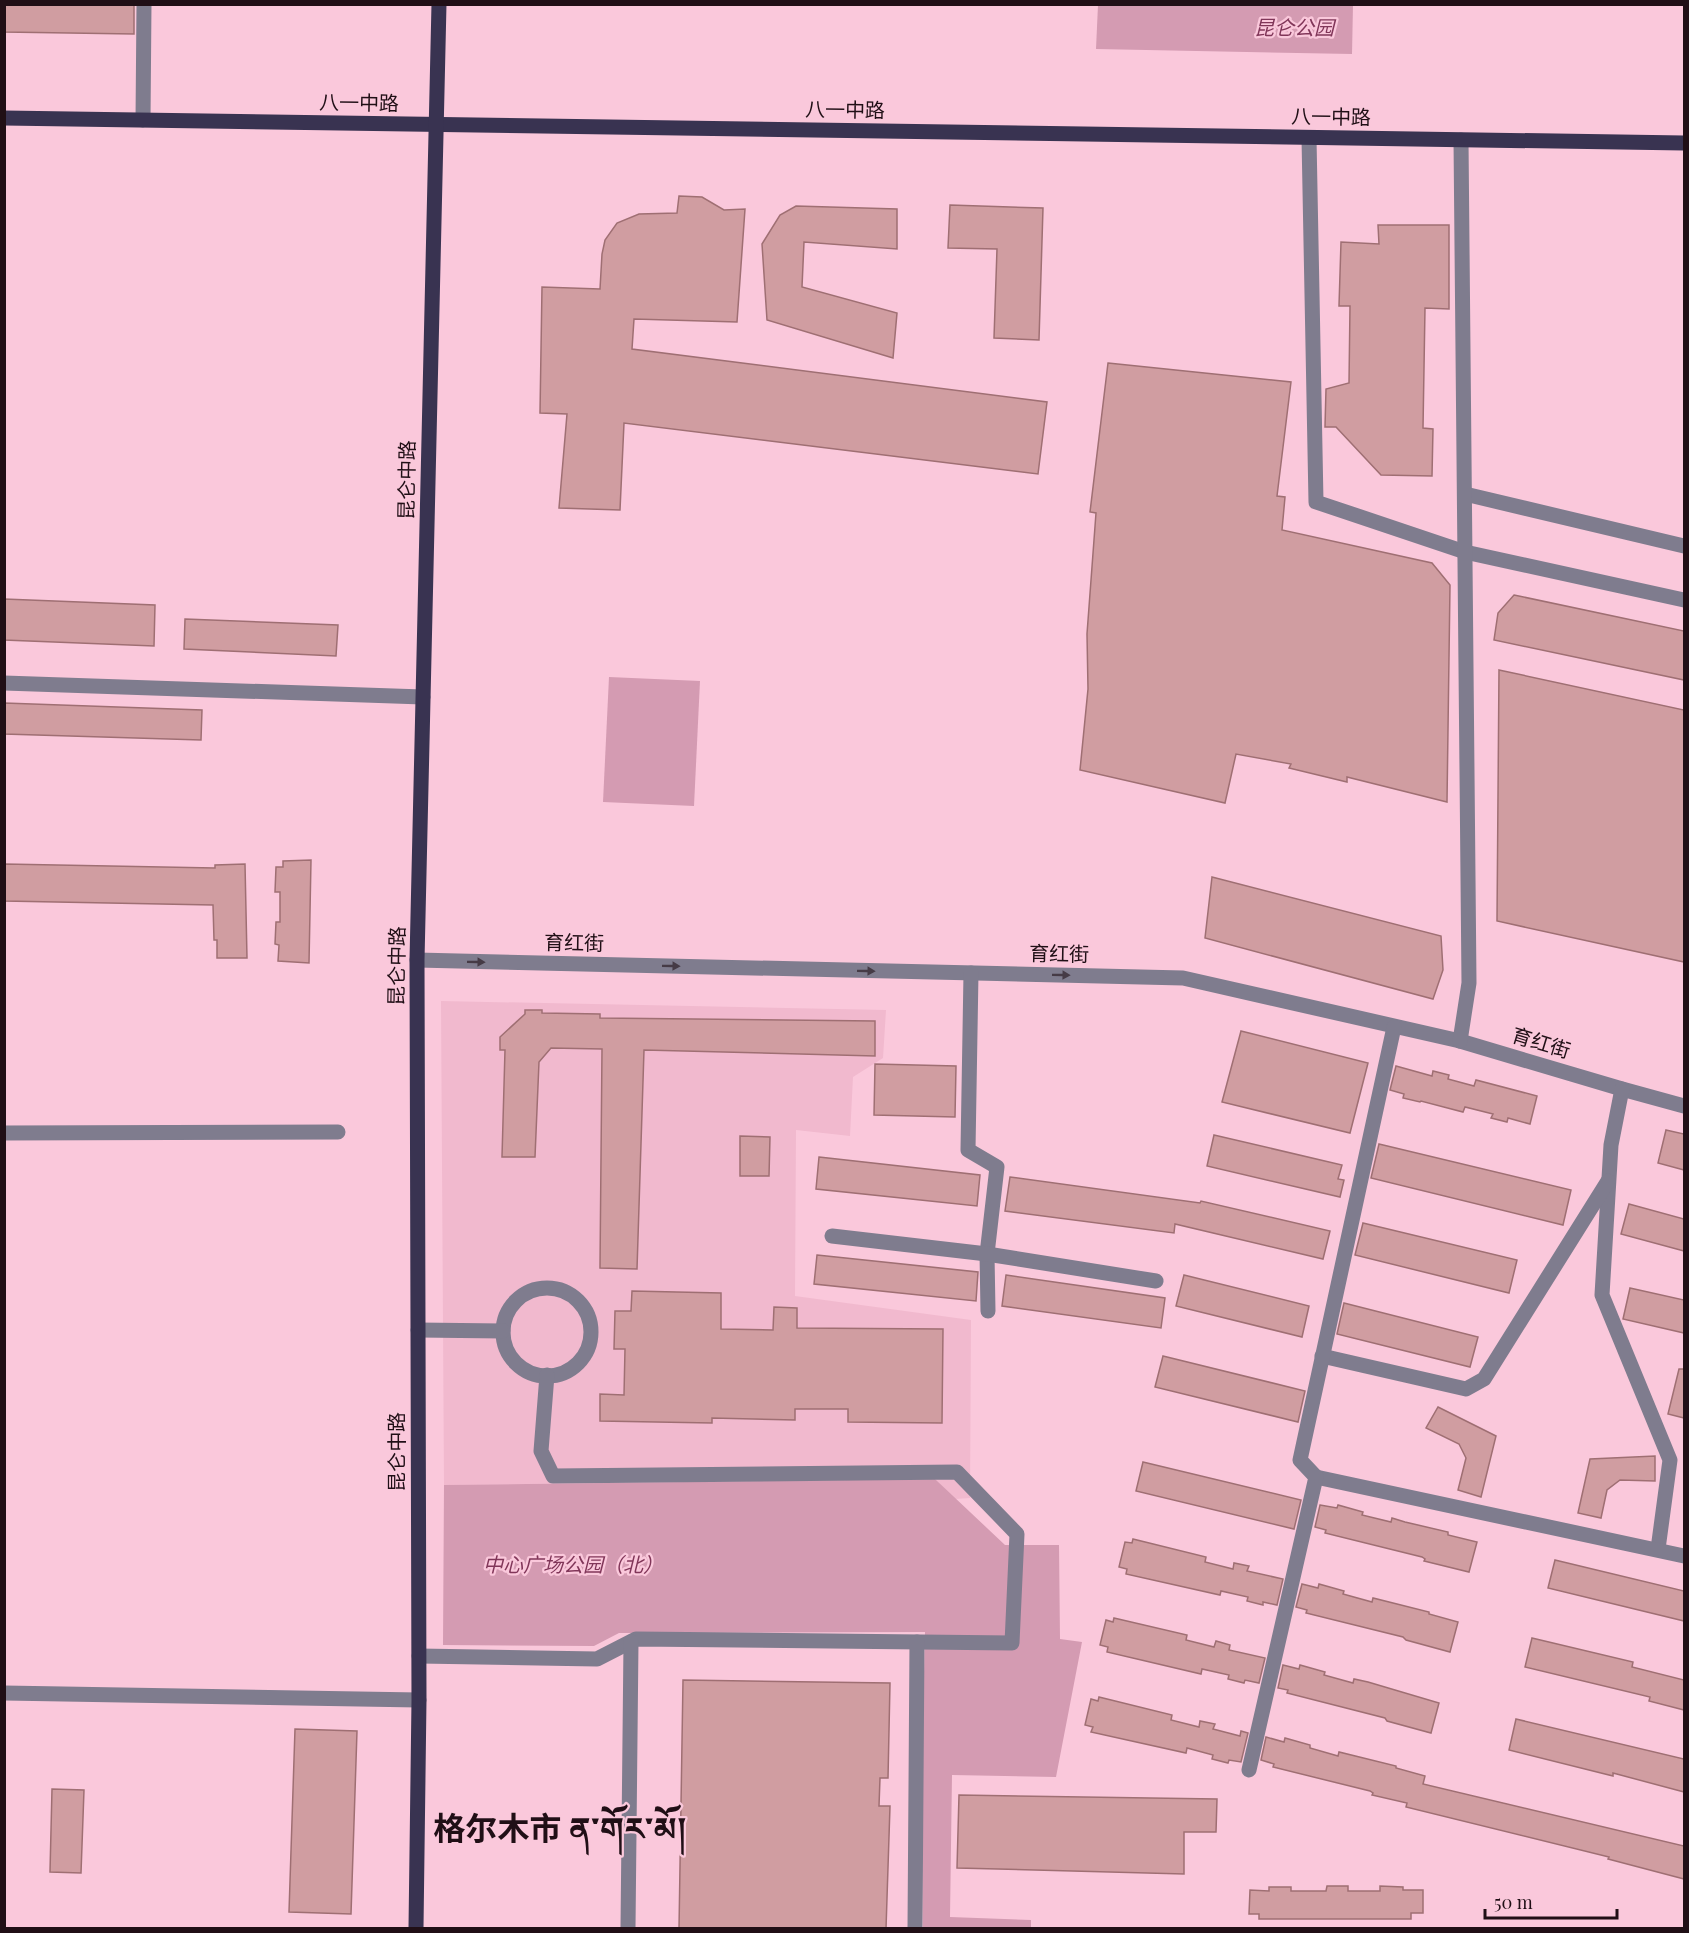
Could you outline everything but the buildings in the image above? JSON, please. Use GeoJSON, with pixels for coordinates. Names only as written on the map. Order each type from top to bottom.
{"type":"FeatureCollection","features":[{"type":"Feature","properties":{"kind":"main road","name":"昆仑中路"},"geometry":{"type":"LineString","coordinates":[[416,1929],[419,1700],[417,960],[439,4]]}},
{"type":"Feature","properties":{"kind":"main road","name":"八一中路"},"geometry":{"type":"LineString","coordinates":[[4,117],[1684,143]]}},
{"type":"Feature","properties":{"kind":"street"},"geometry":{"type":"LineString","coordinates":[[143,120],[144,4]]}},
{"type":"Feature","properties":{"kind":"street"},"geometry":{"type":"LineString","coordinates":[[1309,138],[1316,502],[1465,552],[1684,600]]}},
{"type":"Feature","properties":{"kind":"street"},"geometry":{"type":"LineString","coordinates":[[1460,1041],[1469,983],[1461,140]]}},
{"type":"Feature","properties":{"kind":"street"},"geometry":{"type":"LineString","coordinates":[[1465,494],[1684,546]]}},
{"type":"Feature","properties":{"kind":"street"},"geometry":{"type":"LineString","coordinates":[[4,683],[423,697]]}},
{"type":"Feature","properties":{"kind":"street","name":"育红街"},"geometry":{"type":"LineString","coordinates":[[417,960],[1183,978],[1460,1041],[1684,1106]]}},
{"type":"Feature","properties":{"kind":"street"},"geometry":{"type":"LineString","coordinates":[[971,973],[968,1150],[997,1167],[987,1254],[988,1311]]}},
{"type":"Feature","properties":{"kind":"street"},"geometry":{"type":"LineString","coordinates":[[1394,1027],[1300,1460],[1316,1477],[1684,1556]]}},
{"type":"Feature","properties":{"kind":"street"},"geometry":{"type":"LineString","coordinates":[[1622,1089],[1611,1145],[1602,1295],[1670,1460],[1658,1549]]}},
{"type":"Feature","properties":{"kind":"street"},"geometry":{"type":"LineString","coordinates":[[4,1133],[338,1132]]}},
{"type":"Feature","properties":{"kind":"street"},"geometry":{"type":"LineString","coordinates":[[1322,1356],[1466,1389],[1484,1379],[1609,1180]]}},
{"type":"Feature","properties":{"kind":"street"},"geometry":{"type":"LineString","coordinates":[[832,1236],[987,1254],[1156,1281]]}},
{"type":"Feature","properties":{"kind":"street"},"geometry":{"type":"LineString","coordinates":[[548,1288],[563,1291],[576,1298],[591,1324],[591,1340],[585,1354],[575,1365],[562,1373],[547,1375],[533,1373],[521,1367],[511,1357],[505,1345],[503,1331],[505,1318],[522,1296],[534,1290],[548,1288]]}},
{"type":"Feature","properties":{"kind":"street"},"geometry":{"type":"LineString","coordinates":[[418,1330],[503,1331]]}},
{"type":"Feature","properties":{"kind":"street"},"geometry":{"type":"LineString","coordinates":[[419,1656],[597,1659],[636,1639],[1012,1643],[1017,1534],[957,1472],[553,1476],[541,1451],[547,1375]]}},
{"type":"Feature","properties":{"kind":"street"},"geometry":{"type":"LineString","coordinates":[[1249,1770],[1316,1477]]}},
{"type":"Feature","properties":{"kind":"street"},"geometry":{"type":"LineString","coordinates":[[628,1929],[631,1642]]}},
{"type":"Feature","properties":{"kind":"street"},"geometry":{"type":"LineString","coordinates":[[915,1929],[917,1642]]}},
{"type":"Feature","properties":{"kind":"street"},"geometry":{"type":"LineString","coordinates":[[4,1693],[419,1700]]}},
{"type":"Feature","properties":{"kind":"shaded area"},"geometry":{"type":"Polygon","coordinates":[[[441,1001],[886,1010],[883,1058],[853,1077],[850,1136],[796,1130],[795,1296],[971,1320],[970,1498],[955,1499],[935,1479],[444,1485],[441,1001]]]}},
{"type":"Feature","properties":{"kind":"green space","name":"昆仑公园"},"geometry":{"type":"Polygon","coordinates":[[[1098,5],[1353,5],[1352,54],[1096,49],[1098,5]]]}},
{"type":"Feature","properties":{"kind":"green space"},"geometry":{"type":"Polygon","coordinates":[[[609,677],[700,681],[694,806],[603,802],[609,677]]]}},
{"type":"Feature","properties":{"kind":"green space","name":"中心广场公园（北）"},"geometry":{"type":"Polygon","coordinates":[[[935,1479],[1005,1545],[1059,1545],[1060,1639],[1082,1642],[1056,1777],[952,1775],[950,1917],[1031,1920],[1031,1928],[923,1928],[922,1753],[925,1632],[619,1633],[594,1646],[443,1645],[444,1485],[935,1479]]]}},
{"type":"Feature","properties":{"kind":"district","name":"格尔木市 ན་གོར་མོ།"},"geometry":{"type":"Point","coordinates":[560,1829]}}]}
